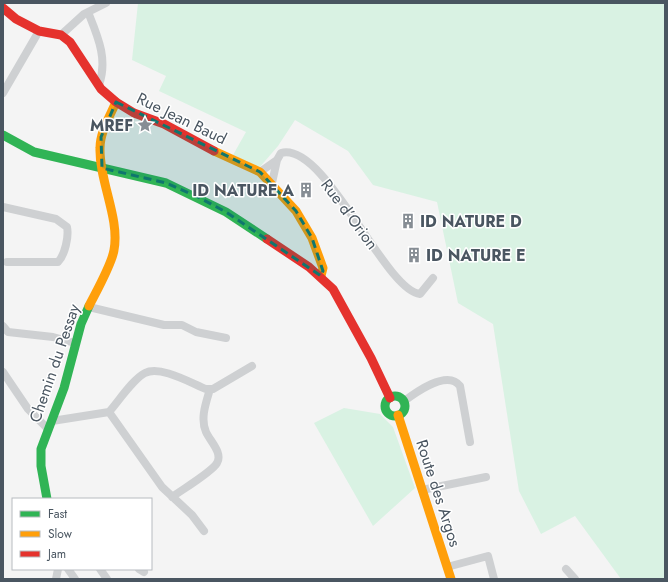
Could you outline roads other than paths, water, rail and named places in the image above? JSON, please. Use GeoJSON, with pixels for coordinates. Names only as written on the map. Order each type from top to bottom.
{"type":"FeatureCollection","features":[{"type":"Feature","properties":{"kind":"street"},"geometry":{"type":"LineString","coordinates":[[3,8],[16,19],[39,31],[61,35],[74,22],[88,12],[106,3]]}},
{"type":"Feature","properties":{"kind":"street"},"geometry":{"type":"LineString","coordinates":[[88,12],[100,41],[103,58],[103,71],[98,85]]}},
{"type":"Feature","properties":{"kind":"street"},"geometry":{"type":"LineString","coordinates":[[3,93],[39,31]]}},
{"type":"Feature","properties":{"kind":"street","name":"Rue Jean Baud"},"geometry":{"type":"LineString","coordinates":[[61,35],[70,42],[98,85],[116,102],[134,113],[164,124],[202,146],[260,172],[272,183],[296,211],[312,238],[323,268],[321,276]]}},
{"type":"Feature","properties":{"kind":"street","name":"Chemin du Pessay"},"geometry":{"type":"LineString","coordinates":[[47,498],[41,466],[41,449],[64,388],[75,343],[89,307],[111,262],[116,242],[102,168],[100,147],[101,137],[116,102]]}},
{"type":"Feature","properties":{"kind":"street"},"geometry":{"type":"LineString","coordinates":[[3,135],[34,152],[166,183],[196,196],[226,212],[321,276],[333,289],[372,358],[390,398]]}},
{"type":"Feature","properties":{"kind":"street","name":"Rue d’Orion"},"geometry":{"type":"LineString","coordinates":[[277,160],[282,153],[292,152],[307,161],[352,213],[397,278],[407,289],[413,293],[420,294],[433,278]]}},
{"type":"Feature","properties":{"kind":"street"},"geometry":{"type":"LineString","coordinates":[[260,172],[277,160]]}},
{"type":"Feature","properties":{"kind":"street"},"geometry":{"type":"LineString","coordinates":[[272,183],[277,160]]}},
{"type":"Feature","properties":{"kind":"street"},"geometry":{"type":"LineString","coordinates":[[3,207],[56,219],[67,227],[68,233],[62,259],[58,262],[7,262]]}},
{"type":"Feature","properties":{"kind":"street"},"geometry":{"type":"LineString","coordinates":[[89,307],[164,325],[182,325],[196,332],[226,338]]}},
{"type":"Feature","properties":{"kind":"street"},"geometry":{"type":"LineString","coordinates":[[3,326],[8,332],[53,336],[75,343]]}},
{"type":"Feature","properties":{"kind":"street"},"geometry":{"type":"LineString","coordinates":[[4,375],[28,408],[50,425],[109,412],[140,376],[152,370],[164,372],[210,389],[219,387],[252,366]]}},
{"type":"Feature","properties":{"kind":"street"},"geometry":{"type":"LineString","coordinates":[[403,402],[416,392],[439,381],[450,380],[458,383],[460,386],[470,442]]}},
{"type":"Feature","properties":{"kind":"street"},"geometry":{"type":"LineString","coordinates":[[172,497],[213,467],[218,461],[218,454],[208,436],[204,422],[204,410],[210,389]]}},
{"type":"Feature","properties":{"kind":"street"},"geometry":{"type":"LineString","coordinates":[[390,398],[400,398],[403,402],[404,409],[398,415],[390,415],[386,410],[385,403],[390,398]]}},
{"type":"Feature","properties":{"kind":"street"},"geometry":{"type":"LineString","coordinates":[[109,412],[162,487],[192,515],[204,531]]}},
{"type":"Feature","properties":{"kind":"street","name":"Route des Argos"},"geometry":{"type":"LineString","coordinates":[[398,415],[451,579]]}},
{"type":"Feature","properties":{"kind":"street"},"geometry":{"type":"LineString","coordinates":[[422,490],[486,477]]}},
{"type":"Feature","properties":{"kind":"street"},"geometry":{"type":"LineString","coordinates":[[447,567],[488,556],[494,579]]}},
{"type":"Feature","properties":{"kind":"street"},"geometry":{"type":"LineString","coordinates":[[566,569],[575,579]]}},
{"type":"Feature","properties":{"kind":"street"},"geometry":{"type":"LineString","coordinates":[[69,570],[75,579]]}},
{"type":"Feature","properties":{"kind":"street"},"geometry":{"type":"LineString","coordinates":[[101,570],[107,579]]}},
{"type":"Feature","properties":{"kind":"place","name":"MREF"},"geometry":{"type":"Point","coordinates":[145,125]}},
{"type":"Feature","properties":{"kind":"place","name":"ID NATURE A"},"geometry":{"type":"Point","coordinates":[306,190]}},
{"type":"Feature","properties":{"kind":"place","name":"ID NATURE D"},"geometry":{"type":"Point","coordinates":[408,221]}},
{"type":"Feature","properties":{"kind":"place","name":"ID NATURE E"},"geometry":{"type":"Point","coordinates":[414,255]}}]}
